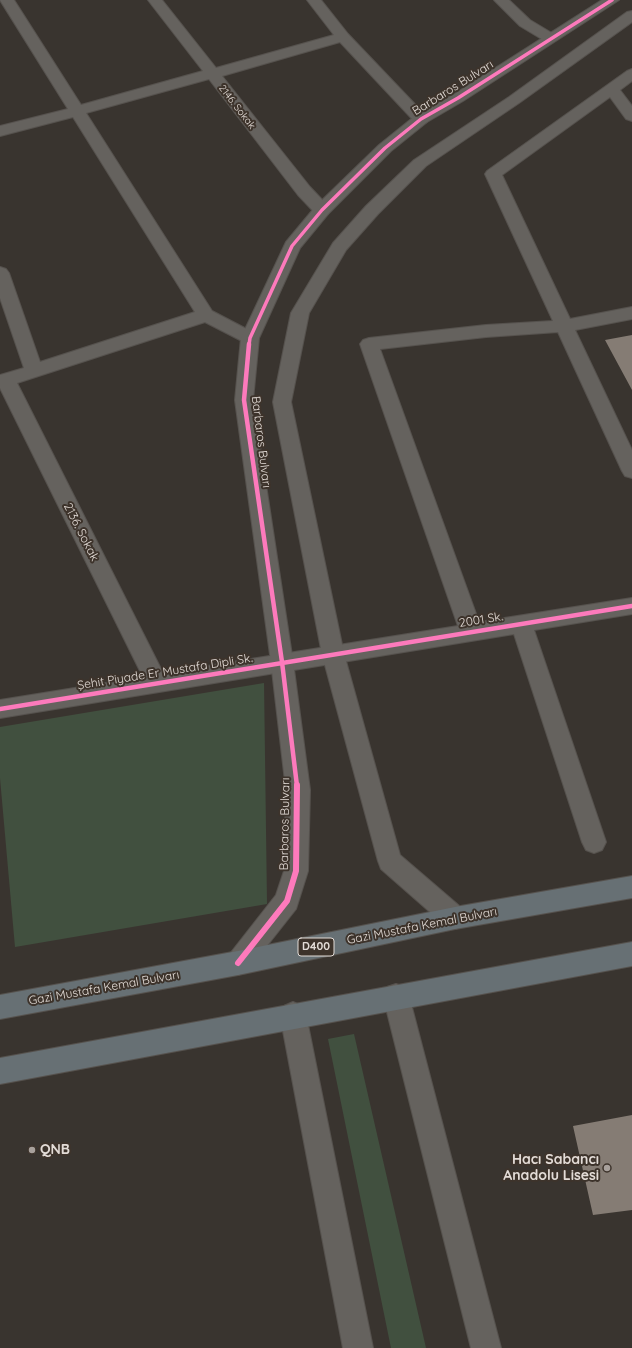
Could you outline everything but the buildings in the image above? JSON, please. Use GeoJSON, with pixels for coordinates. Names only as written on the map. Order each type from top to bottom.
{"type":"FeatureCollection","features":[{"type":"Feature","properties":{"kind":"highway","name":"Gazi Mustafa Kemal Bulvarı"},"geometry":{"type":"LineString","coordinates":[[0,1007],[238,963],[455,918],[632,887]]}},
{"type":"Feature","properties":{"kind":"highway"},"geometry":{"type":"LineString","coordinates":[[0,1070],[396,996],[632,954]]}},
{"type":"Feature","properties":{"kind":"street"},"geometry":{"type":"LineString","coordinates":[[7,0],[206,315],[250,338]]}},
{"type":"Feature","properties":{"kind":"street","name":"2146. Sokak"},"geometry":{"type":"LineString","coordinates":[[155,0],[210,73],[304,191],[322,210]]}},
{"type":"Feature","properties":{"kind":"street"},"geometry":{"type":"LineString","coordinates":[[314,0],[343,38],[421,119]]}},
{"type":"Feature","properties":{"kind":"street"},"geometry":{"type":"LineString","coordinates":[[501,0],[525,23],[550,38]]}},
{"type":"Feature","properties":{"kind":"street","name":"Barbaros Bulvarı"},"geometry":{"type":"LineString","coordinates":[[238,963],[287,901],[296,871],[298,790],[282,662],[244,400],[250,338],[292,246],[322,210],[384,148],[421,119],[458,98],[550,38],[612,0]]}},
{"type":"Feature","properties":{"kind":"street"},"geometry":{"type":"LineString","coordinates":[[455,918],[390,860],[333,654],[282,402],[300,313],[340,247],[372,210],[420,163],[514,100],[632,15]]}},
{"type":"Feature","properties":{"kind":"street"},"geometry":{"type":"LineString","coordinates":[[1,128],[78,111],[210,73],[343,38]]}},
{"type":"Feature","properties":{"kind":"street"},"geometry":{"type":"LineString","coordinates":[[632,74],[494,174],[632,471]]}},
{"type":"Feature","properties":{"kind":"street"},"geometry":{"type":"LineString","coordinates":[[611,89],[632,116]]}},
{"type":"Feature","properties":{"kind":"street"},"geometry":{"type":"LineString","coordinates":[[2,283],[34,371]]}},
{"type":"Feature","properties":{"kind":"street"},"geometry":{"type":"LineString","coordinates":[[471,631],[369,344],[486,331],[564,326],[632,313]]}},
{"type":"Feature","properties":{"kind":"street"},"geometry":{"type":"LineString","coordinates":[[3,381],[206,315]]}},
{"type":"Feature","properties":{"kind":"street","name":"2136. Sokak"},"geometry":{"type":"LineString","coordinates":[[3,381],[157,683]]}},
{"type":"Feature","properties":{"kind":"street","name":"2001 Sk."},"geometry":{"type":"LineString","coordinates":[[333,654],[632,606]]}},
{"type":"Feature","properties":{"kind":"street"},"geometry":{"type":"LineString","coordinates":[[521,623],[594,842]]}},
{"type":"Feature","properties":{"kind":"street","name":"Şehit Piyade Er Mustafa Dipli Sk."},"geometry":{"type":"LineString","coordinates":[[0,709],[333,654]]}},
{"type":"Feature","properties":{"kind":"street"},"geometry":{"type":"LineString","coordinates":[[396,996],[486,1348]]}},
{"type":"Feature","properties":{"kind":"street"},"geometry":{"type":"LineString","coordinates":[[293,1015],[358,1348]]}},
{"type":"Feature","properties":{"kind":"green space"},"geometry":{"type":"Polygon","coordinates":[[[264,683],[267,904],[15,947],[0,778],[0,727],[264,683]]]}},
{"type":"Feature","properties":{"kind":"green space"},"geometry":{"type":"Polygon","coordinates":[[[354,1034],[426,1348],[391,1348],[328,1039],[354,1034]]]}},
{"type":"Feature","properties":{"kind":"cycle path"},"geometry":{"type":"LineString","coordinates":[[238,963],[287,901],[296,871],[298,790],[282,662],[244,400],[250,338],[292,246],[322,210],[385,148],[421,119],[458,98],[612,0]]}},
{"type":"Feature","properties":{"kind":"cycle path"},"geometry":{"type":"LineString","coordinates":[[0,709],[632,606]]}},
{"type":"Feature","properties":{"kind":"place","name":"QNB"},"geometry":{"type":"Point","coordinates":[32,1150]}},
{"type":"Feature","properties":{"kind":"place","name":"Hacı Sabancı Anadolu Lisesi"},"geometry":{"type":"Point","coordinates":[607,1168]}}]}
